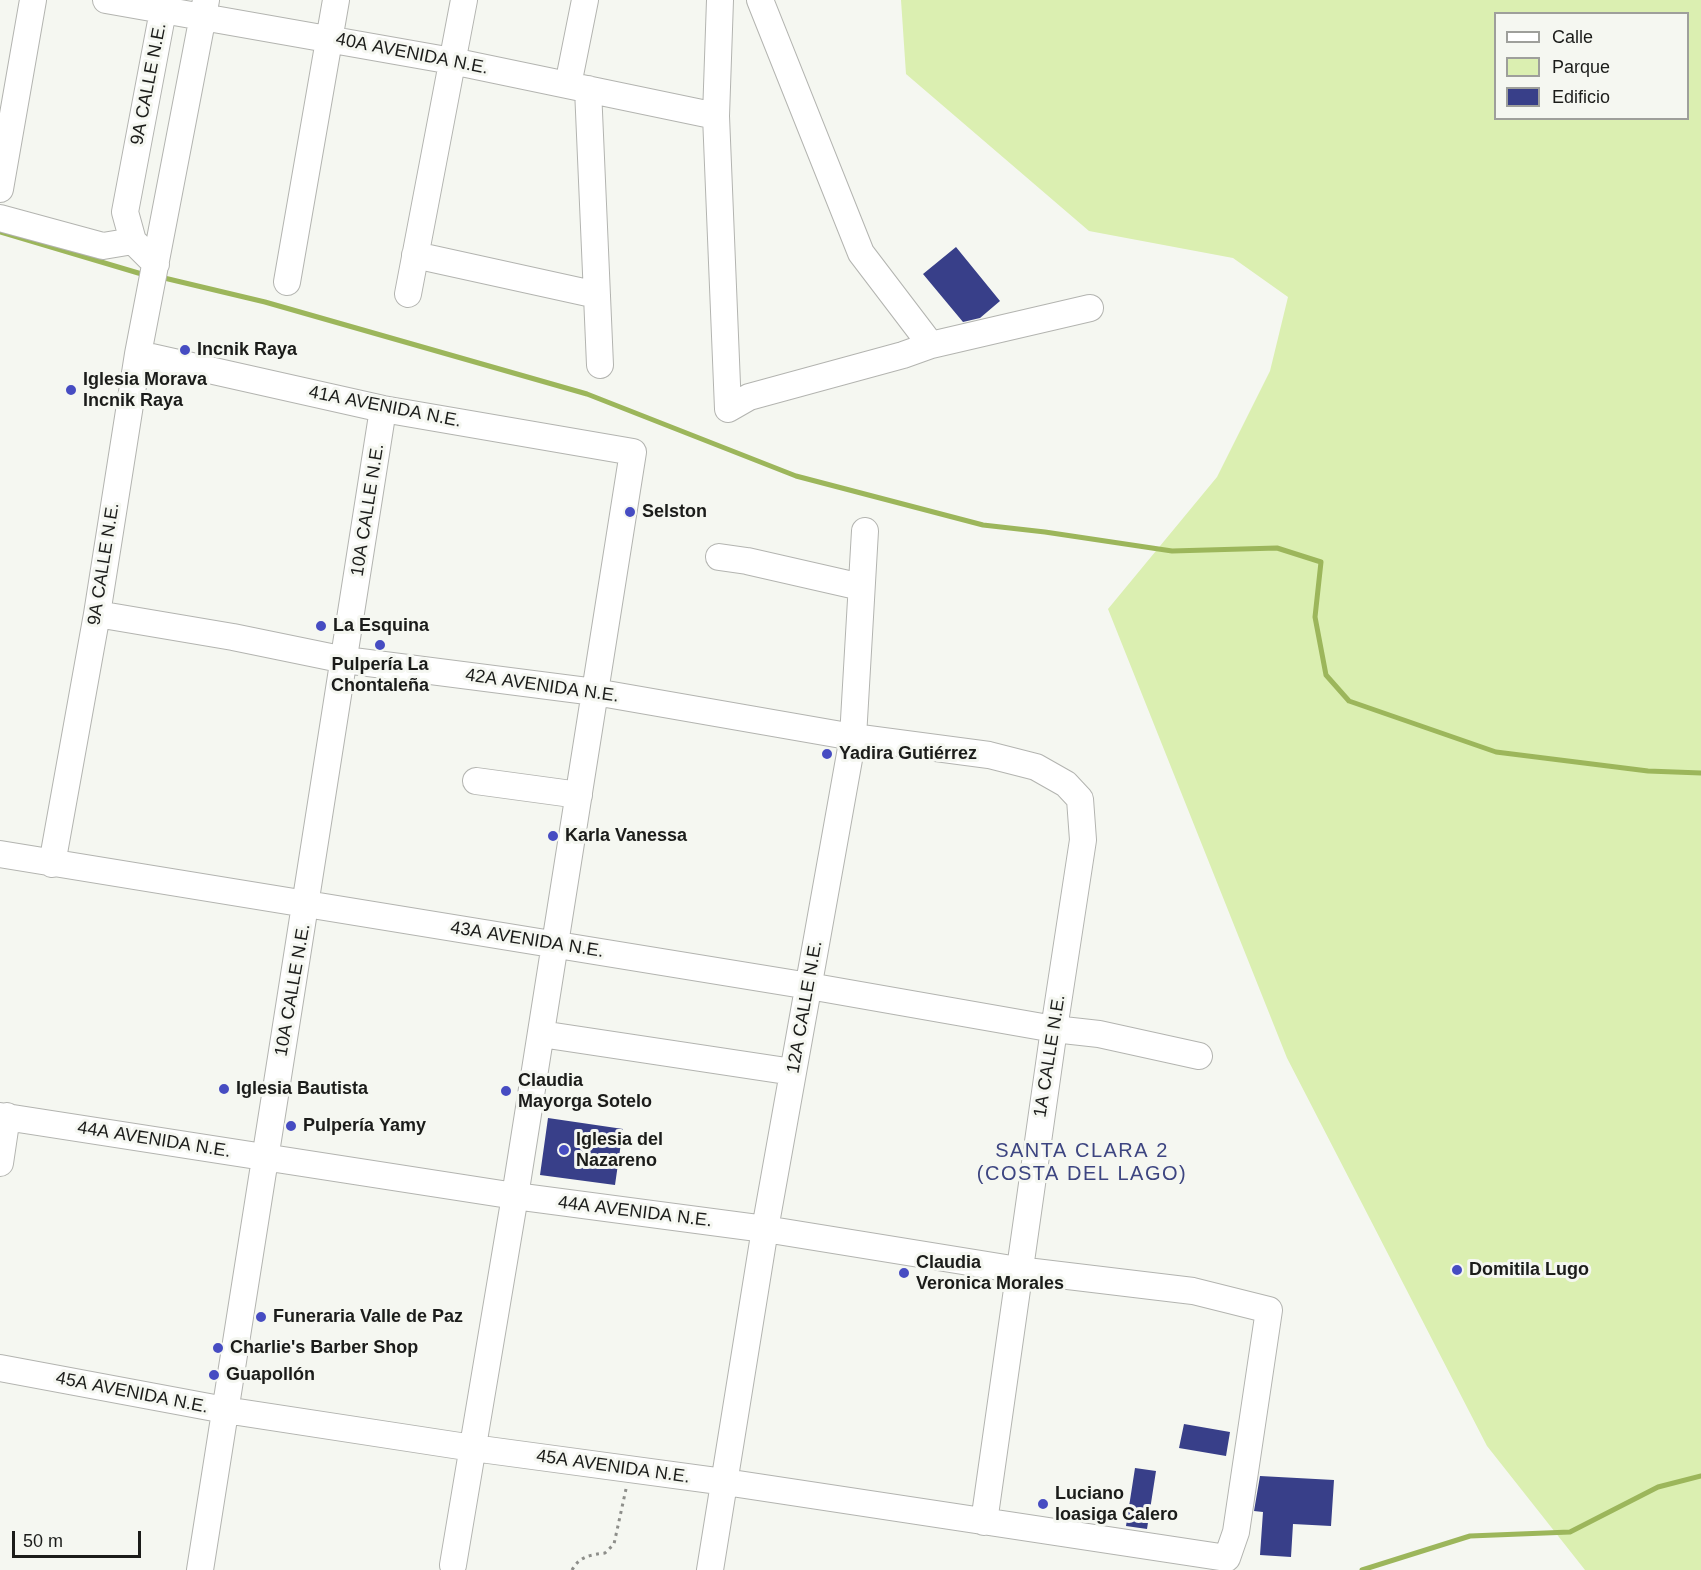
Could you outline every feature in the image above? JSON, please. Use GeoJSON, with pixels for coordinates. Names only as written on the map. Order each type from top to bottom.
{"type":"FeatureCollection","features":[{"type":"Feature","properties":{"kind":"street"},"geometry":{"type":"LineString","coordinates":[[0,189],[33,0]]}},
{"type":"Feature","properties":{"kind":"street","name":"40A AVENIDA N.E."},"geometry":{"type":"LineString","coordinates":[[106,0],[205,8],[329,39],[452,61],[716,116]]}},
{"type":"Feature","properties":{"kind":"street"},"geometry":{"type":"LineString","coordinates":[[287,282],[336,0]]}},
{"type":"Feature","properties":{"kind":"street"},"geometry":{"type":"LineString","coordinates":[[408,294],[464,0]]}},
{"type":"Feature","properties":{"kind":"street"},"geometry":{"type":"LineString","coordinates":[[585,0],[578,87],[597,294],[600,365]]}},
{"type":"Feature","properties":{"kind":"street"},"geometry":{"type":"LineString","coordinates":[[720,0],[716,116],[728,409],[749,397],[903,355],[931,345],[1090,308]]}},
{"type":"Feature","properties":{"kind":"street"},"geometry":{"type":"LineString","coordinates":[[760,0],[861,253],[931,345]]}},
{"type":"Feature","properties":{"kind":"street","name":"9A CALLE N.E."},"geometry":{"type":"LineString","coordinates":[[154,272],[133,241],[125,212],[164,5]]}},
{"type":"Feature","properties":{"kind":"street","name":"9A CALLE N.E."},"geometry":{"type":"LineString","coordinates":[[52,864],[97,614],[138,354],[205,8]]}},
{"type":"Feature","properties":{"kind":"street"},"geometry":{"type":"LineString","coordinates":[[0,218],[103,246],[133,241]]}},
{"type":"Feature","properties":{"kind":"street"},"geometry":{"type":"LineString","coordinates":[[415,255],[597,294]]}},
{"type":"Feature","properties":{"kind":"street","name":"41A AVENIDA N.E."},"geometry":{"type":"LineString","coordinates":[[138,354],[383,409],[633,452],[595,692]]}},
{"type":"Feature","properties":{"kind":"street","name":"10A CALLE N.E."},"geometry":{"type":"LineString","coordinates":[[200,1570],[264,1158],[307,904],[383,409]]}},
{"type":"Feature","properties":{"kind":"street","name":"12A CALLE N.E."},"geometry":{"type":"LineString","coordinates":[[710,1570],[765,1229],[853,737],[864,531]]}},
{"type":"Feature","properties":{"kind":"street"},"geometry":{"type":"LineString","coordinates":[[719,557],[861,586]]}},
{"type":"Feature","properties":{"kind":"street","name":"42A AVENIDA N.E."},"geometry":{"type":"LineString","coordinates":[[97,614],[234,637],[345,660],[595,692],[853,737],[988,755]]}},
{"type":"Feature","properties":{"kind":"street"},"geometry":{"type":"LineString","coordinates":[[453,1565],[515,1196],[595,692]]}},
{"type":"Feature","properties":{"kind":"street","name":"1A CALLE N.E."},"geometry":{"type":"LineString","coordinates":[[984,1522],[1018,1270],[1083,840],[1080,799],[1066,784],[1036,767],[988,755]]}},
{"type":"Feature","properties":{"kind":"street"},"geometry":{"type":"LineString","coordinates":[[476,781],[579,795]]}},
{"type":"Feature","properties":{"kind":"street","name":"43A AVENIDA N.E."},"geometry":{"type":"LineString","coordinates":[[0,854],[809,986],[1053,1029],[1099,1034],[1199,1056]]}},
{"type":"Feature","properties":{"kind":"street"},"geometry":{"type":"LineString","coordinates":[[541,1034],[793,1072]]}},
{"type":"Feature","properties":{"kind":"street"},"geometry":{"type":"LineString","coordinates":[[0,1163],[4,1116]]}},
{"type":"Feature","properties":{"kind":"street","name":"44A AVENIDA N.E."},"geometry":{"type":"LineString","coordinates":[[4,1116],[515,1196],[765,1229],[1018,1270],[1193,1291],[1269,1310],[1236,1532],[1227,1558]]}},
{"type":"Feature","properties":{"kind":"street","name":"45A AVENIDA N.E."},"geometry":{"type":"LineString","coordinates":[[0,1368],[225,1410],[473,1448],[725,1482],[1227,1558]]}},
{"type":"Feature","properties":{"kind":"path"},"geometry":{"type":"LineString","coordinates":[[572,1570],[586,1555],[605,1553],[614,1544],[630,1469]]}},
{"type":"Feature","properties":{"kind":"green space"},"geometry":{"type":"Polygon","coordinates":[[[901,0],[1701,0],[1701,1570],[1585,1570],[1487,1446],[1287,1058],[1108,609],[1217,477],[1270,371],[1288,297],[1233,258],[1089,231],[906,74],[901,0]]]}},
{"type":"Feature","properties":{"kind":"building"},"geometry":{"type":"Polygon","coordinates":[[[956,247],[1000,301],[980,318],[963,322],[923,274],[956,247]]]}},
{"type":"Feature","properties":{"kind":"building"},"geometry":{"type":"Polygon","coordinates":[[[548,1118],[623,1129],[615,1185],[540,1175],[548,1118]]]}},
{"type":"Feature","properties":{"kind":"building"},"geometry":{"type":"Polygon","coordinates":[[[1184,1424],[1230,1432],[1226,1456],[1179,1448],[1184,1424]]]}},
{"type":"Feature","properties":{"kind":"building"},"geometry":{"type":"Polygon","coordinates":[[[1135,1468],[1156,1471],[1147,1529],[1126,1526],[1135,1468]]]}},
{"type":"Feature","properties":{"kind":"building"},"geometry":{"type":"Polygon","coordinates":[[[1260,1476],[1334,1480],[1331,1526],[1293,1524],[1291,1557],[1260,1555],[1263,1512],[1254,1511],[1260,1476]]]}},
{"type":"Feature","properties":{"kind":"waterway"},"geometry":{"type":"LineString","coordinates":[[0,232],[145,275]]}},
{"type":"Feature","properties":{"kind":"waterway"},"geometry":{"type":"LineString","coordinates":[[160,277],[265,302],[587,394],[796,476],[983,525],[1172,551],[1277,548],[1321,562],[1315,617],[1326,675],[1349,701],[1496,752],[1648,771],[1701,773]]}},
{"type":"Feature","properties":{"kind":"waterway"},"geometry":{"type":"LineString","coordinates":[[1362,1570],[1470,1536],[1570,1532],[1658,1487],[1701,1476]]}},
{"type":"Feature","properties":{"kind":"place","name":"Incnik Raya"},"geometry":{"type":"Point","coordinates":[185,350]}},
{"type":"Feature","properties":{"kind":"place","name":"Iglesia Morava Incnik Raya"},"geometry":{"type":"Point","coordinates":[71,390]}},
{"type":"Feature","properties":{"kind":"place","name":"Selston"},"geometry":{"type":"Point","coordinates":[630,512]}},
{"type":"Feature","properties":{"kind":"place","name":"La Esquina"},"geometry":{"type":"Point","coordinates":[321,626]}},
{"type":"Feature","properties":{"kind":"place","name":"Pulpería La Chontaleña"},"geometry":{"type":"Point","coordinates":[380,645]}},
{"type":"Feature","properties":{"kind":"place","name":"Yadira Gutiérrez"},"geometry":{"type":"Point","coordinates":[827,754]}},
{"type":"Feature","properties":{"kind":"place","name":"Karla Vanessa"},"geometry":{"type":"Point","coordinates":[553,836]}},
{"type":"Feature","properties":{"kind":"place","name":"Iglesia Bautista"},"geometry":{"type":"Point","coordinates":[224,1089]}},
{"type":"Feature","properties":{"kind":"place","name":"Claudia Mayorga Sotelo"},"geometry":{"type":"Point","coordinates":[506,1091]}},
{"type":"Feature","properties":{"kind":"place","name":"Pulpería Yamy"},"geometry":{"type":"Point","coordinates":[291,1126]}},
{"type":"Feature","properties":{"kind":"place","name":"Iglesia del Nazareno"},"geometry":{"type":"Point","coordinates":[564,1150]}},
{"type":"Feature","properties":{"kind":"place","name":"Domitila Lugo"},"geometry":{"type":"Point","coordinates":[1457,1270]}},
{"type":"Feature","properties":{"kind":"place","name":"Claudia Veronica Morales"},"geometry":{"type":"Point","coordinates":[904,1273]}},
{"type":"Feature","properties":{"kind":"place","name":"Funeraria Valle de Paz"},"geometry":{"type":"Point","coordinates":[261,1317]}},
{"type":"Feature","properties":{"kind":"place","name":"Charlie's Barber Shop"},"geometry":{"type":"Point","coordinates":[218,1348]}},
{"type":"Feature","properties":{"kind":"place","name":"Guapollón"},"geometry":{"type":"Point","coordinates":[214,1375]}},
{"type":"Feature","properties":{"kind":"place","name":"Luciano loasiga Calero"},"geometry":{"type":"Point","coordinates":[1043,1504]}},
{"type":"Feature","properties":{"kind":"district","name":"SANTA CLARA 2 (COSTA DEL LAGO)"},"geometry":{"type":"Point","coordinates":[1082,1162]}}]}
